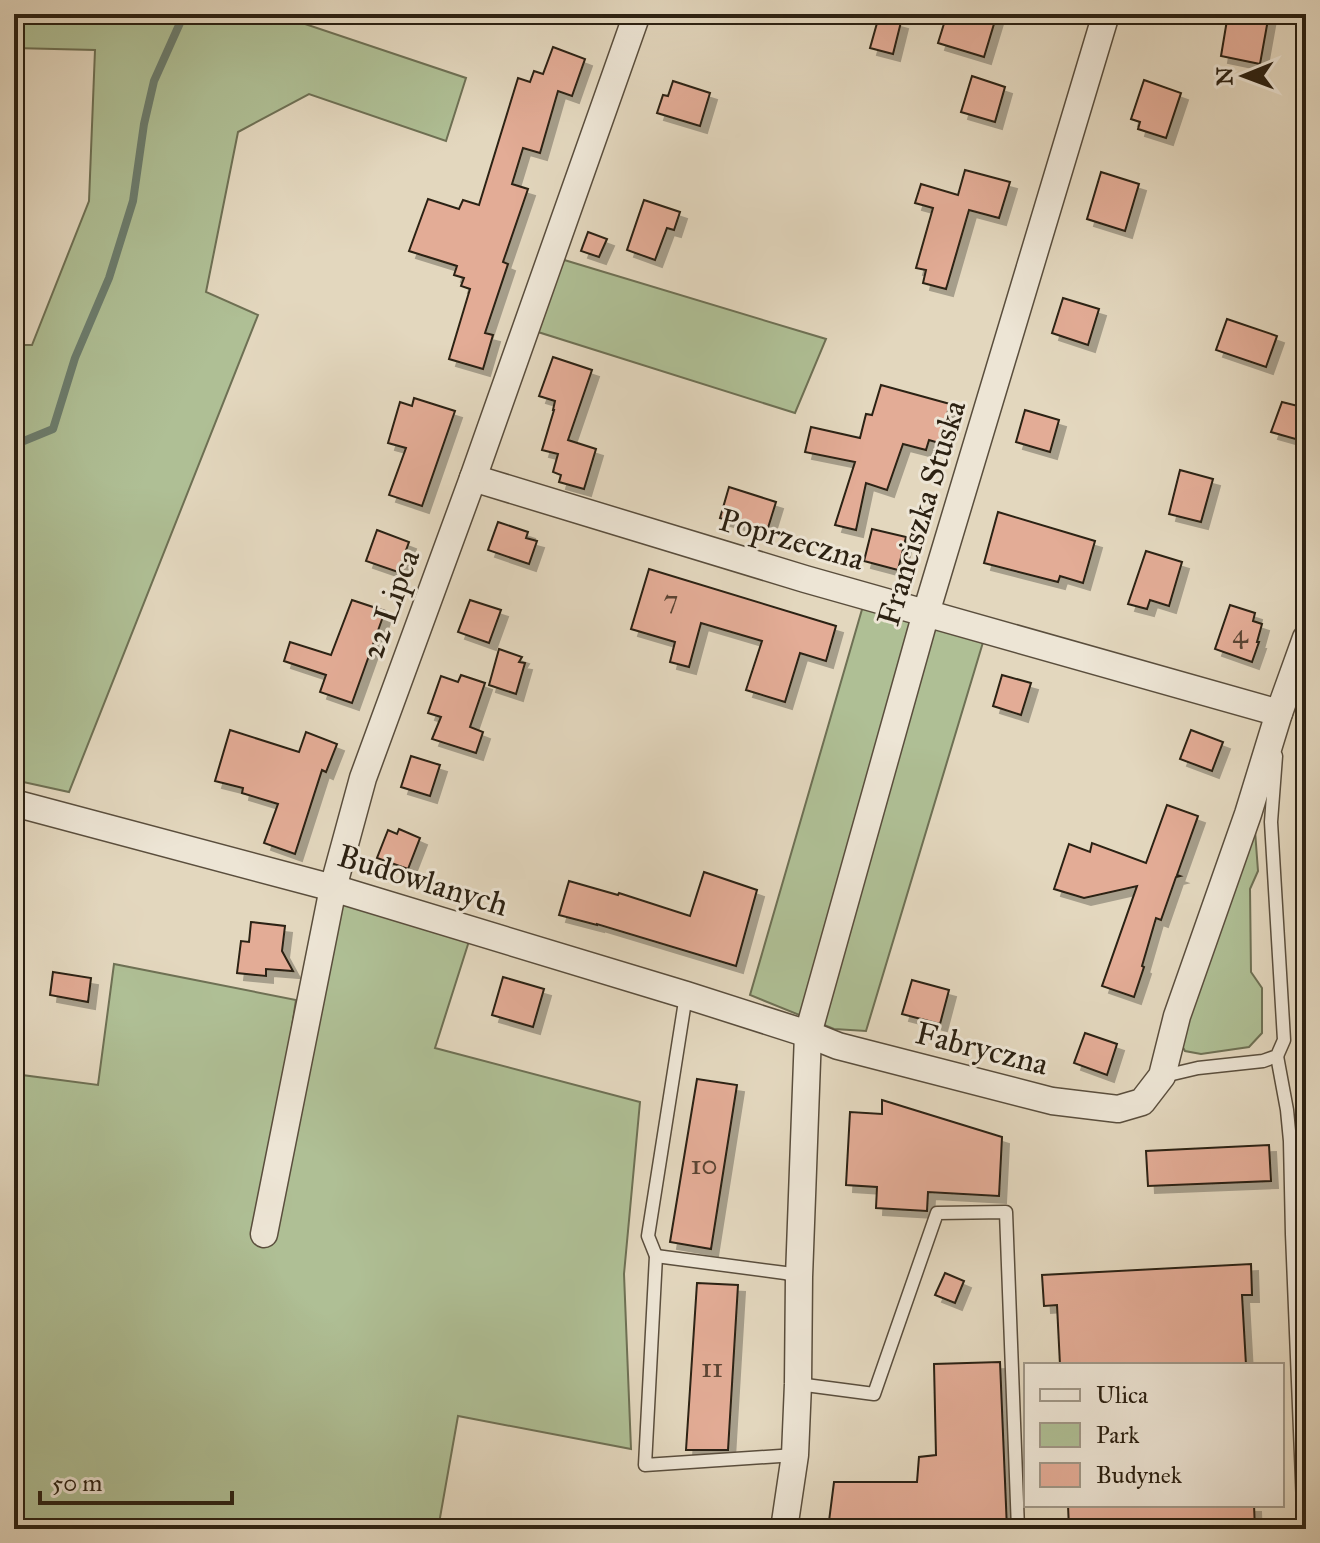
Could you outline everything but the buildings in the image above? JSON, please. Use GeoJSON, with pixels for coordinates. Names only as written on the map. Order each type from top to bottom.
{"type":"FeatureCollection","features":[{"type":"Feature","properties":{"kind":"street","name":"22 Lipca"},"geometry":{"type":"LineString","coordinates":[[264,1234],[333,888],[363,778],[637,14]]}},
{"type":"Feature","properties":{"kind":"street","name":"Franciszka Stuska"},"geometry":{"type":"LineString","coordinates":[[808,1034],[926,613],[1106,14]]}},
{"type":"Feature","properties":{"kind":"street","name":"Poprzeczna"},"geometry":{"type":"LineString","coordinates":[[473,478],[805,579],[1279,713]]}},
{"type":"Feature","properties":{"kind":"street","name":"Fabryczna"},"geometry":{"type":"LineString","coordinates":[[808,1034],[838,1046],[1052,1101],[1118,1109],[1142,1102],[1162,1076],[1177,1016],[1306,638]]}},
{"type":"Feature","properties":{"kind":"street","name":"Budowlanych"},"geometry":{"type":"LineString","coordinates":[[14,803],[333,888],[808,1034]]}},
{"type":"Feature","properties":{"kind":"street"},"geometry":{"type":"LineString","coordinates":[[784,1529],[795,1455],[808,1034]]}},
{"type":"Feature","properties":{"kind":"lane"},"geometry":{"type":"LineString","coordinates":[[1279,713],[1271,822],[1284,1040],[1277,1056],[1290,1141],[1304,1529]]}},
{"type":"Feature","properties":{"kind":"lane"},"geometry":{"type":"LineString","coordinates":[[686,995],[648,1236],[656,1256],[645,1465],[795,1455]]}},
{"type":"Feature","properties":{"kind":"lane"},"geometry":{"type":"LineString","coordinates":[[1162,1076],[1198,1068],[1263,1061],[1277,1056]]}},
{"type":"Feature","properties":{"kind":"lane"},"geometry":{"type":"LineString","coordinates":[[798,1384],[874,1394],[937,1213],[1006,1212],[1018,1529]]}},
{"type":"Feature","properties":{"kind":"lane"},"geometry":{"type":"LineString","coordinates":[[1292,1234],[1306,1233]]}},
{"type":"Feature","properties":{"kind":"lane"},"geometry":{"type":"LineString","coordinates":[[656,1256],[799,1277]]}},
{"type":"Feature","properties":{"kind":"green space"},"geometry":{"type":"Polygon","coordinates":[[[14,14],[291,14],[293,20],[466,78],[446,141],[309,94],[238,132],[206,292],[258,315],[69,792],[14,780],[14,345],[32,345],[89,201],[95,50],[14,48],[14,14]]]}},
{"type":"Feature","properties":{"kind":"green space"},"geometry":{"type":"Polygon","coordinates":[[[561,259],[826,339],[795,413],[538,332],[561,259]]]}},
{"type":"Feature","properties":{"kind":"green space"},"geometry":{"type":"Polygon","coordinates":[[[863,606],[984,639],[866,1031],[834,1029],[750,995],[863,606]]]}},
{"type":"Feature","properties":{"kind":"green space"},"geometry":{"type":"Polygon","coordinates":[[[1254,817],[1258,871],[1250,889],[1251,972],[1262,988],[1262,1033],[1249,1047],[1201,1054],[1185,1051],[1181,1044],[1254,817]]]}},
{"type":"Feature","properties":{"kind":"green space"},"geometry":{"type":"Polygon","coordinates":[[[340,898],[470,938],[435,1048],[640,1102],[624,1274],[631,1449],[458,1416],[438,1529],[14,1529],[14,1074],[98,1085],[114,964],[296,1000],[280,1105],[340,898]]]}},
{"type":"Feature","properties":{"kind":"waterway"},"geometry":{"type":"LineString","coordinates":[[14,445],[53,429],[75,358],[109,278],[133,201],[144,124],[154,81],[184,14]]}}]}
